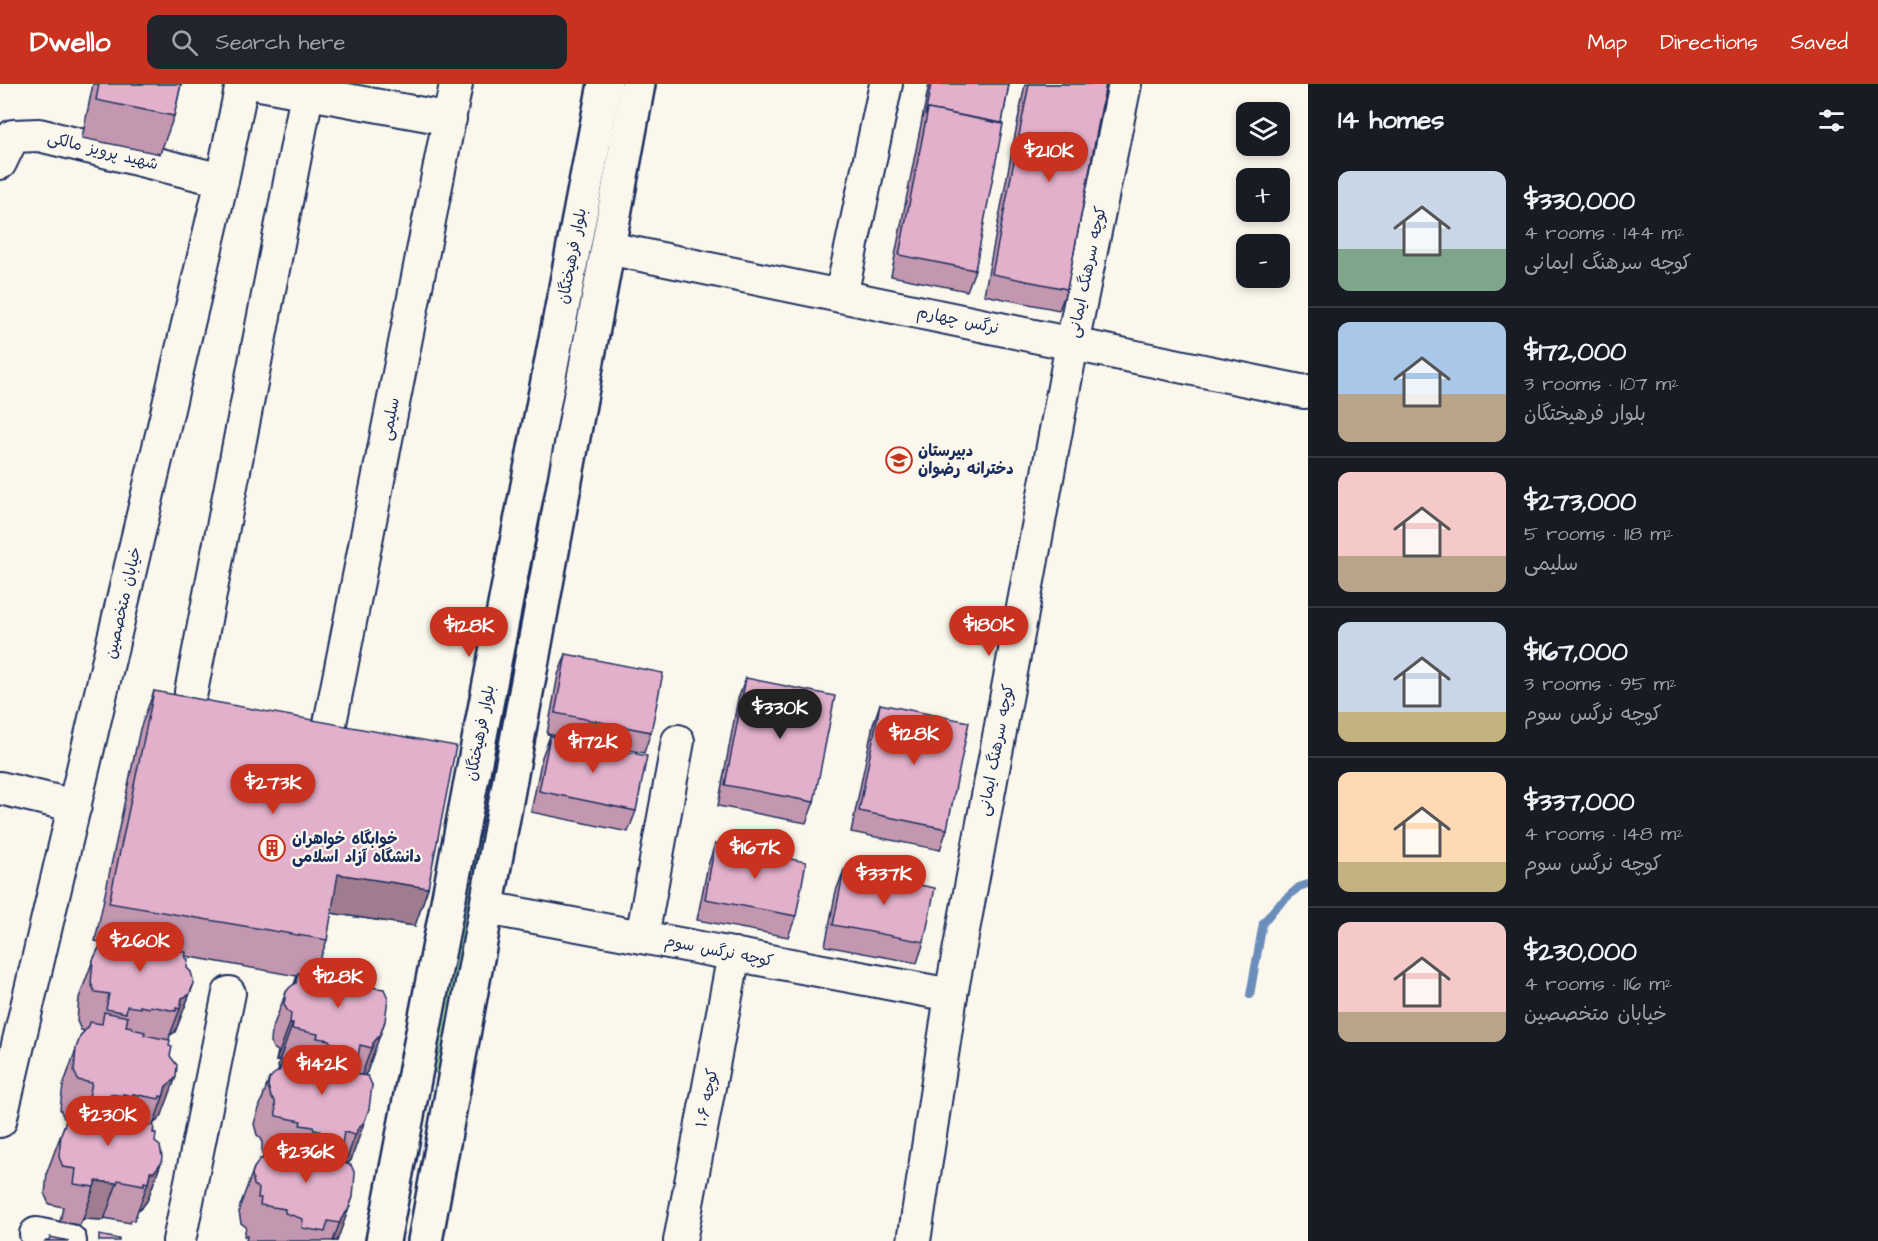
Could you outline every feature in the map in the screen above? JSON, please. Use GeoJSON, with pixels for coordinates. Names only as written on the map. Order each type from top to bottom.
{"type":"FeatureCollection","features":[{"type":"Feature","properties":{"kind":"main road","name":"بلوار فرهیختگان"},"geometry":{"type":"LineString","coordinates":[[383,1241],[604,84]]}},
{"type":"Feature","properties":{"kind":"main road","name":"بلوار فرهیختگان"},"geometry":{"type":"LineString","coordinates":[[424,1241],[638,84]]}},
{"type":"Feature","properties":{"kind":"street","name":"خیابان متخصصین"},"geometry":{"type":"LineString","coordinates":[[0,1121],[222,180],[242,84]]}},
{"type":"Feature","properties":{"kind":"street"},"geometry":{"type":"LineString","coordinates":[[260,84],[308,88],[450,119]]}},
{"type":"Feature","properties":{"kind":"street","name":"سلیمی"},"geometry":{"type":"LineString","coordinates":[[324,754],[456,84]]}},
{"type":"Feature","properties":{"kind":"street"},"geometry":{"type":"LineString","coordinates":[[841,296],[886,84]]}},
{"type":"Feature","properties":{"kind":"street","name":"کوچه سرهنگ ایمانی"},"geometry":{"type":"LineString","coordinates":[[914,1241],[951,995],[1072,344],[1125,84]]}},
{"type":"Feature","properties":{"kind":"street"},"geometry":{"type":"LineString","coordinates":[[191,692],[308,88]]}},
{"type":"Feature","properties":{"kind":"street","name":"شهید پرویز مالکی"},"geometry":{"type":"LineString","coordinates":[[0,163],[13,136],[39,135],[222,180]]}},
{"type":"Feature","properties":{"kind":"street","name":"نرگس چهارم"},"geometry":{"type":"LineString","coordinates":[[608,248],[1308,391]]}},
{"type":"Feature","properties":{"kind":"street"},"geometry":{"type":"LineString","coordinates":[[642,937],[678,741]]}},
{"type":"Feature","properties":{"kind":"street"},"geometry":{"type":"LineString","coordinates":[[0,788],[75,806]]}},
{"type":"Feature","properties":{"kind":"street","name":"کوچه نرگس سوم"},"geometry":{"type":"LineString","coordinates":[[487,908],[951,995]]}},
{"type":"Feature","properties":{"kind":"street","name":"کوچه ۱۰۶"},"geometry":{"type":"LineString","coordinates":[[680,1241],[734,954]]}},
{"type":"Feature","properties":{"kind":"street"},"geometry":{"type":"LineString","coordinates":[[179,1241],[229,993]]}},
{"type":"Feature","properties":{"kind":"street"},"geometry":{"type":"LineString","coordinates":[[36,1234],[70,1241]]}},
{"type":"Feature","properties":{"kind":"green space"},"geometry":{"type":"Polygon","coordinates":[[[621,84],[627,84],[439,1076],[432,1068],[621,84]]]}},
{"type":"Feature","properties":{"kind":"building"},"geometry":{"type":"Polygon","coordinates":[[[99,84],[181,84],[174,116],[96,100],[99,84]]]}},
{"type":"Feature","properties":{"kind":"building"},"geometry":{"type":"Polygon","coordinates":[[[931,84],[1009,84],[1002,123],[928,109],[925,116],[931,84]]]}},
{"type":"Feature","properties":{"kind":"building"},"geometry":{"type":"Polygon","coordinates":[[[1029,84],[1106,84],[1067,289],[992,274],[1029,84]]]}},
{"type":"Feature","properties":{"kind":"building"},"geometry":{"type":"Polygon","coordinates":[[[928,109],[1003,124],[975,270],[899,255],[928,109]]]}},
{"type":"Feature","properties":{"kind":"building"},"geometry":{"type":"Polygon","coordinates":[[[566,654],[663,673],[651,732],[555,713],[566,654]]]}},
{"type":"Feature","properties":{"kind":"building"},"geometry":{"type":"Polygon","coordinates":[[[746,678],[835,696],[814,802],[725,785],[746,678]]]}},
{"type":"Feature","properties":{"kind":"building","name":"خوابگاه خواهران دانشگاه آزاد اسلامی"},"geometry":{"type":"Polygon","coordinates":[[[154,691],[456,746],[428,888],[338,874],[327,940],[109,903],[154,691]]]}},
{"type":"Feature","properties":{"kind":"building"},"geometry":{"type":"Polygon","coordinates":[[[880,704],[969,722],[947,829],[859,811],[880,704]]]}},
{"type":"Feature","properties":{"kind":"building"},"geometry":{"type":"Polygon","coordinates":[[[550,736],[647,756],[636,811],[539,791],[550,736]]]}},
{"type":"Feature","properties":{"kind":"building"},"geometry":{"type":"Polygon","coordinates":[[[715,844],[806,862],[796,916],[705,899],[715,844]]]}},
{"type":"Feature","properties":{"kind":"building"},"geometry":{"type":"Polygon","coordinates":[[[844,870],[935,888],[924,942],[833,925],[844,870]]]}},
{"type":"Feature","properties":{"kind":"building"},"geometry":{"type":"Polygon","coordinates":[[[121,925],[144,929],[143,938],[148,939],[149,942],[186,952],[187,968],[191,972],[194,983],[189,995],[182,998],[180,1009],[176,1008],[176,1011],[150,1006],[149,1008],[140,1006],[140,1008],[127,1006],[126,1013],[106,1009],[109,994],[95,992],[91,983],[93,960],[106,934],[119,936],[121,925]]]}},
{"type":"Feature","properties":{"kind":"building"},"geometry":{"type":"Polygon","coordinates":[[[352,968],[372,972],[370,987],[384,989],[388,998],[385,1021],[380,1035],[372,1048],[360,1045],[358,1057],[334,1052],[336,1044],[317,1038],[318,1034],[292,1029],[291,1013],[284,1004],[286,992],[296,983],[298,973],[302,974],[303,970],[328,976],[329,973],[351,975],[352,968]]]}},
{"type":"Feature","properties":{"kind":"building"},"geometry":{"type":"Polygon","coordinates":[[[104,1012],[128,1017],[126,1026],[145,1032],[144,1035],[170,1040],[169,1046],[172,1047],[170,1056],[177,1065],[176,1077],[166,1086],[163,1097],[160,1096],[159,1099],[133,1094],[133,1096],[123,1094],[124,1096],[110,1094],[110,1101],[89,1097],[92,1083],[78,1080],[74,1071],[76,1048],[90,1022],[102,1024],[104,1012]]]}},
{"type":"Feature","properties":{"kind":"building"},"geometry":{"type":"Polygon","coordinates":[[[336,1056],[356,1059],[354,1074],[368,1076],[372,1085],[369,1109],[364,1122],[356,1135],[344,1132],[342,1144],[318,1140],[320,1131],[314,1130],[313,1127],[300,1125],[301,1121],[276,1116],[275,1101],[271,1097],[268,1086],[269,1079],[280,1070],[282,1060],[286,1061],[286,1057],[312,1063],[313,1061],[322,1062],[322,1060],[335,1063],[336,1056]]]}},
{"type":"Feature","properties":{"kind":"building"},"geometry":{"type":"Polygon","coordinates":[[[89,1099],[112,1103],[111,1112],[116,1113],[117,1116],[130,1118],[129,1122],[154,1126],[155,1142],[160,1146],[162,1157],[161,1163],[154,1172],[150,1172],[148,1183],[144,1182],[144,1185],[118,1180],[117,1183],[96,1181],[94,1187],[74,1184],[76,1169],[63,1167],[59,1157],[61,1134],[66,1121],[74,1113],[74,1108],[86,1110],[89,1099]]]}},
{"type":"Feature","properties":{"kind":"building"},"geometry":{"type":"Polygon","coordinates":[[[320,1144],[340,1147],[338,1162],[351,1165],[355,1174],[353,1197],[348,1210],[340,1223],[328,1221],[325,1232],[302,1228],[303,1219],[285,1213],[285,1209],[260,1205],[259,1189],[254,1185],[252,1174],[260,1159],[264,1159],[266,1148],[270,1149],[270,1145],[296,1151],[297,1149],[306,1151],[306,1148],[319,1151],[320,1144]]]}},
{"type":"Feature","properties":{"kind":"building"},"geometry":{"type":"Polygon","coordinates":[[[99,1235],[119,1239],[119,1241],[99,1241],[99,1235]]]}},
{"type":"Feature","properties":{"kind":"building"},"geometry":{"type":"Polygon","coordinates":[[[50,1237],[69,1241],[45,1241],[50,1237]]]}},
{"type":"Feature","properties":{"kind":"waterway"},"geometry":{"type":"LineString","coordinates":[[1250,995],[1263,923],[1276,907],[1299,887],[1308,884]]}},
{"type":"Feature","properties":{"kind":"place","name":"دبیرستان دخترانه رضوان"},"geometry":{"type":"Point","coordinates":[899,460]}},
{"type":"Feature","properties":{"kind":"place","name":"خوابگاه خواهران دانشگاه آزاد اسلامی"},"geometry":{"type":"Point","coordinates":[272,848]}}]}
